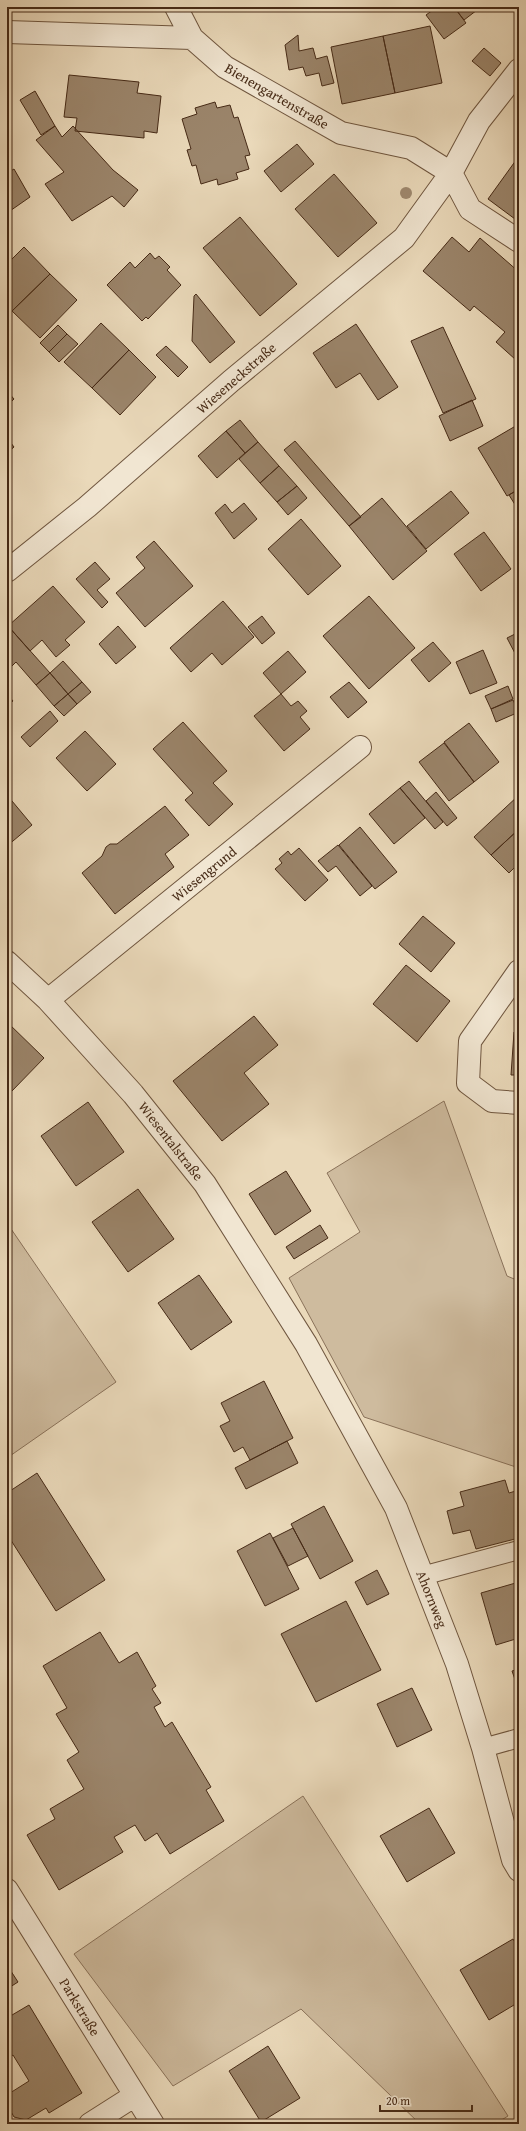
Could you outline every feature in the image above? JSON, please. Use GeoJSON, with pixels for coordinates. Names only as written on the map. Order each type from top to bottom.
{"type":"FeatureCollection","features":[{"type":"Feature","properties":{"kind":"street"},"geometry":{"type":"LineString","coordinates":[[7,32],[192,38],[176,7]]}},
{"type":"Feature","properties":{"kind":"street","name":"Bienengartenstraße"},"geometry":{"type":"LineString","coordinates":[[192,38],[225,68],[341,133],[411,148],[451,173]]}},
{"type":"Feature","properties":{"kind":"street","name":"Wieseneckstraße"},"geometry":{"type":"LineString","coordinates":[[7,571],[87,506],[231,381],[404,238],[451,173],[479,121],[519,70]]}},
{"type":"Feature","properties":{"kind":"street"},"geometry":{"type":"LineString","coordinates":[[451,173],[470,209],[519,241]]}},
{"type":"Feature","properties":{"kind":"street","name":"Wiesengrund"},"geometry":{"type":"LineString","coordinates":[[48,1000],[360,747]]}},
{"type":"Feature","properties":{"kind":"street","name":"Wiesentalstraße"},"geometry":{"type":"LineString","coordinates":[[7,962],[48,1000],[133,1094],[205,1184],[306,1344]]}},
{"type":"Feature","properties":{"kind":"street"},"geometry":{"type":"LineString","coordinates":[[519,971],[470,1041],[468,1083],[492,1100],[519,1103]]}},
{"type":"Feature","properties":{"kind":"street","name":"Ahornweg"},"geometry":{"type":"LineString","coordinates":[[306,1344],[396,1508],[457,1664],[483,1748],[513,1860],[519,1870]]}},
{"type":"Feature","properties":{"kind":"street","name":"Parkstraße"},"geometry":{"type":"LineString","coordinates":[[7,1890],[134,2096],[153,2124]]}},
{"type":"Feature","properties":{"kind":"street"},"geometry":{"type":"LineString","coordinates":[[90,2124],[134,2096]]}},
{"type":"Feature","properties":{"kind":"lane"},"geometry":{"type":"LineString","coordinates":[[422,1576],[519,1550]]}},
{"type":"Feature","properties":{"kind":"lane"},"geometry":{"type":"LineString","coordinates":[[483,1748],[519,1738]]}},
{"type":"Feature","properties":{"kind":"shaded area"},"geometry":{"type":"Polygon","coordinates":[[[444,1101],[507,1276],[519,1281],[519,1468],[364,1417],[289,1278],[360,1232],[327,1173],[444,1101]]]}},
{"type":"Feature","properties":{"kind":"shaded area"},"geometry":{"type":"Polygon","coordinates":[[[7,1223],[116,1382],[7,1458],[7,1223]]]}},
{"type":"Feature","properties":{"kind":"shaded area"},"geometry":{"type":"Polygon","coordinates":[[[303,1796],[508,2116],[495,2124],[420,2124],[301,2009],[173,2086],[74,1954],[303,1796]]]}},
{"type":"Feature","properties":{"kind":"building"},"geometry":{"type":"Polygon","coordinates":[[[437,7],[454,7],[466,23],[444,39],[426,15],[437,7]]]}},
{"type":"Feature","properties":{"kind":"building"},"geometry":{"type":"Polygon","coordinates":[[[454,7],[481,7],[464,20],[454,7]]]}},
{"type":"Feature","properties":{"kind":"building"},"geometry":{"type":"Polygon","coordinates":[[[430,26],[442,83],[395,93],[383,36],[430,26]]]}},
{"type":"Feature","properties":{"kind":"building"},"geometry":{"type":"Polygon","coordinates":[[[298,35],[299,51],[313,48],[316,59],[327,56],[334,83],[322,86],[319,73],[306,76],[303,67],[289,70],[285,45],[298,35]]]}},
{"type":"Feature","properties":{"kind":"building"},"geometry":{"type":"Polygon","coordinates":[[[383,36],[395,93],[342,104],[331,47],[383,36]]]}},
{"type":"Feature","properties":{"kind":"building"},"geometry":{"type":"Polygon","coordinates":[[[484,48],[501,63],[490,76],[472,61],[484,48]]]}},
{"type":"Feature","properties":{"kind":"building"},"geometry":{"type":"Polygon","coordinates":[[[7,69],[9,69],[7,102],[7,69]]]}},
{"type":"Feature","properties":{"kind":"building"},"geometry":{"type":"Polygon","coordinates":[[[69,75],[139,82],[137,93],[161,96],[157,133],[144,131],[144,138],[75,131],[77,118],[64,117],[69,75]]]}},
{"type":"Feature","properties":{"kind":"building"},"geometry":{"type":"Polygon","coordinates":[[[35,91],[55,126],[41,135],[20,100],[35,91]]]}},
{"type":"Feature","properties":{"kind":"building"},"geometry":{"type":"Polygon","coordinates":[[[215,102],[217,108],[230,105],[234,118],[238,117],[250,155],[245,156],[249,169],[236,173],[238,179],[218,185],[217,179],[201,184],[196,165],[192,166],[187,150],[191,149],[182,119],[197,114],[195,108],[215,102]]]}},
{"type":"Feature","properties":{"kind":"building"},"geometry":{"type":"Polygon","coordinates":[[[55,126],[62,137],[73,126],[113,170],[138,190],[124,207],[112,196],[72,221],[45,184],[64,172],[36,140],[55,126]]]}},
{"type":"Feature","properties":{"kind":"building"},"geometry":{"type":"Polygon","coordinates":[[[297,144],[314,164],[281,192],[264,171],[297,144]]]}},
{"type":"Feature","properties":{"kind":"building"},"geometry":{"type":"Polygon","coordinates":[[[519,156],[519,222],[488,199],[519,156]]]}},
{"type":"Feature","properties":{"kind":"building"},"geometry":{"type":"Polygon","coordinates":[[[7,168],[9,172],[14,169],[30,197],[7,213],[7,168]]]}},
{"type":"Feature","properties":{"kind":"building"},"geometry":{"type":"Polygon","coordinates":[[[334,174],[377,223],[338,257],[295,209],[334,174]]]}},
{"type":"Feature","properties":{"kind":"building"},"geometry":{"type":"Polygon","coordinates":[[[240,217],[297,284],[260,316],[203,248],[240,217]]]}},
{"type":"Feature","properties":{"kind":"building"},"geometry":{"type":"Polygon","coordinates":[[[452,237],[469,252],[480,238],[519,272],[519,315],[515,320],[519,324],[519,357],[516,360],[496,342],[505,332],[474,306],[470,311],[423,271],[452,237]]]}},
{"type":"Feature","properties":{"kind":"building"},"geometry":{"type":"Polygon","coordinates":[[[24,247],[50,274],[12,311],[7,306],[7,264],[24,247]]]}},
{"type":"Feature","properties":{"kind":"building"},"geometry":{"type":"Polygon","coordinates":[[[150,253],[155,259],[159,256],[170,267],[167,270],[181,285],[148,319],[146,317],[142,321],[107,285],[130,262],[135,268],[150,253]]]}},
{"type":"Feature","properties":{"kind":"building"},"geometry":{"type":"Polygon","coordinates":[[[50,274],[77,300],[40,338],[12,311],[50,274]]]}},
{"type":"Feature","properties":{"kind":"building"},"geometry":{"type":"Polygon","coordinates":[[[196,294],[235,342],[210,363],[192,341],[194,296],[196,294]]]}},
{"type":"Feature","properties":{"kind":"building"},"geometry":{"type":"Polygon","coordinates":[[[101,323],[129,350],[92,388],[64,362],[101,323]]]}},
{"type":"Feature","properties":{"kind":"building"},"geometry":{"type":"Polygon","coordinates":[[[356,324],[398,387],[378,400],[360,373],[336,388],[313,353],[356,324]]]}},
{"type":"Feature","properties":{"kind":"building"},"geometry":{"type":"Polygon","coordinates":[[[58,325],[67,334],[49,352],[40,343],[58,325]]]}},
{"type":"Feature","properties":{"kind":"building"},"geometry":{"type":"Polygon","coordinates":[[[443,327],[476,399],[443,413],[411,341],[443,327]]]}},
{"type":"Feature","properties":{"kind":"building"},"geometry":{"type":"Polygon","coordinates":[[[67,334],[78,344],[59,362],[49,352],[67,334]]]}},
{"type":"Feature","properties":{"kind":"building"},"geometry":{"type":"Polygon","coordinates":[[[166,346],[188,367],[178,377],[156,355],[166,346]]]}},
{"type":"Feature","properties":{"kind":"building"},"geometry":{"type":"Polygon","coordinates":[[[129,350],[156,377],[120,415],[92,388],[129,350]]]}},
{"type":"Feature","properties":{"kind":"building"},"geometry":{"type":"Polygon","coordinates":[[[7,391],[14,399],[7,406],[7,391]]]}},
{"type":"Feature","properties":{"kind":"building"},"geometry":{"type":"Polygon","coordinates":[[[472,400],[483,426],[450,441],[439,416],[472,400]]]}},
{"type":"Feature","properties":{"kind":"building"},"geometry":{"type":"Polygon","coordinates":[[[240,420],[258,442],[245,453],[226,431],[240,420]]]}},
{"type":"Feature","properties":{"kind":"building"},"geometry":{"type":"Polygon","coordinates":[[[519,424],[519,489],[507,496],[478,448],[519,424]]]}},
{"type":"Feature","properties":{"kind":"building"},"geometry":{"type":"Polygon","coordinates":[[[226,431],[245,453],[217,478],[198,456],[226,431]]]}},
{"type":"Feature","properties":{"kind":"building"},"geometry":{"type":"Polygon","coordinates":[[[7,438],[14,447],[7,453],[7,438]]]}},
{"type":"Feature","properties":{"kind":"building"},"geometry":{"type":"Polygon","coordinates":[[[295,441],[361,517],[349,526],[284,450],[295,441]]]}},
{"type":"Feature","properties":{"kind":"building"},"geometry":{"type":"Polygon","coordinates":[[[258,442],[279,466],[260,483],[239,459],[258,442]]]}},
{"type":"Feature","properties":{"kind":"building"},"geometry":{"type":"Polygon","coordinates":[[[279,466],[297,486],[277,502],[260,483],[279,466]]]}},
{"type":"Feature","properties":{"kind":"building"},"geometry":{"type":"Polygon","coordinates":[[[297,486],[307,498],[288,515],[277,502],[297,486]]]}},
{"type":"Feature","properties":{"kind":"building"},"geometry":{"type":"Polygon","coordinates":[[[519,489],[519,511],[509,495],[519,489]]]}},
{"type":"Feature","properties":{"kind":"building"},"geometry":{"type":"Polygon","coordinates":[[[451,491],[469,513],[426,549],[407,526],[451,491]]]}},
{"type":"Feature","properties":{"kind":"building"},"geometry":{"type":"Polygon","coordinates":[[[382,498],[427,551],[393,580],[349,526],[382,498]]]}},
{"type":"Feature","properties":{"kind":"building"},"geometry":{"type":"Polygon","coordinates":[[[244,503],[257,519],[234,539],[215,513],[225,504],[232,513],[244,503]]]}},
{"type":"Feature","properties":{"kind":"building"},"geometry":{"type":"Polygon","coordinates":[[[301,519],[341,566],[308,595],[268,549],[301,519]]]}},
{"type":"Feature","properties":{"kind":"building"},"geometry":{"type":"Polygon","coordinates":[[[484,532],[511,569],[481,591],[454,554],[484,532]]]}},
{"type":"Feature","properties":{"kind":"building"},"geometry":{"type":"Polygon","coordinates":[[[154,541],[193,586],[145,627],[116,593],[145,568],[136,557],[154,541]]]}},
{"type":"Feature","properties":{"kind":"building"},"geometry":{"type":"Polygon","coordinates":[[[95,562],[110,579],[97,590],[108,602],[102,608],[76,579],[95,562]]]}},
{"type":"Feature","properties":{"kind":"building"},"geometry":{"type":"Polygon","coordinates":[[[53,586],[85,622],[65,640],[70,645],[56,657],[42,640],[30,651],[8,626],[53,586]]]}},
{"type":"Feature","properties":{"kind":"building"},"geometry":{"type":"Polygon","coordinates":[[[369,596],[415,648],[369,689],[323,636],[369,596]]]}},
{"type":"Feature","properties":{"kind":"building"},"geometry":{"type":"Polygon","coordinates":[[[223,601],[254,637],[222,665],[212,653],[191,672],[170,648],[223,601]]]}},
{"type":"Feature","properties":{"kind":"building"},"geometry":{"type":"Polygon","coordinates":[[[262,616],[275,633],[262,644],[248,627],[262,616]]]}},
{"type":"Feature","properties":{"kind":"building"},"geometry":{"type":"Polygon","coordinates":[[[8,626],[50,673],[36,685],[16,662],[7,671],[8,626]]]}},
{"type":"Feature","properties":{"kind":"building"},"geometry":{"type":"Polygon","coordinates":[[[118,626],[136,647],[116,664],[99,644],[118,626]]]}},
{"type":"Feature","properties":{"kind":"building"},"geometry":{"type":"Polygon","coordinates":[[[519,632],[519,661],[507,638],[519,632]]]}},
{"type":"Feature","properties":{"kind":"building"},"geometry":{"type":"Polygon","coordinates":[[[433,642],[451,663],[429,682],[411,660],[433,642]]]}},
{"type":"Feature","properties":{"kind":"building"},"geometry":{"type":"Polygon","coordinates":[[[483,650],[497,683],[470,694],[456,662],[483,650]]]}},
{"type":"Feature","properties":{"kind":"building"},"geometry":{"type":"Polygon","coordinates":[[[288,651],[306,672],[281,694],[263,673],[288,651]]]}},
{"type":"Feature","properties":{"kind":"building"},"geometry":{"type":"Polygon","coordinates":[[[63,661],[82,682],[68,694],[50,673],[63,661]]]}},
{"type":"Feature","properties":{"kind":"building"},"geometry":{"type":"Polygon","coordinates":[[[50,673],[68,694],[54,706],[36,685],[50,673]]]}},
{"type":"Feature","properties":{"kind":"building"},"geometry":{"type":"Polygon","coordinates":[[[82,682],[91,692],[77,704],[68,694],[82,682]]]}},
{"type":"Feature","properties":{"kind":"building"},"geometry":{"type":"Polygon","coordinates":[[[349,682],[367,702],[348,718],[330,697],[349,682]]]}},
{"type":"Feature","properties":{"kind":"building"},"geometry":{"type":"Polygon","coordinates":[[[508,686],[513,699],[491,709],[485,696],[508,686]]]}},
{"type":"Feature","properties":{"kind":"building"},"geometry":{"type":"Polygon","coordinates":[[[7,694],[13,701],[7,706],[7,694]]]}},
{"type":"Feature","properties":{"kind":"building"},"geometry":{"type":"Polygon","coordinates":[[[68,694],[77,704],[64,716],[54,706],[68,694]]]}},
{"type":"Feature","properties":{"kind":"building"},"geometry":{"type":"Polygon","coordinates":[[[281,694],[291,706],[298,701],[307,711],[300,717],[310,729],[284,751],[254,716],[281,694]]]}},
{"type":"Feature","properties":{"kind":"building"},"geometry":{"type":"Polygon","coordinates":[[[513,700],[519,712],[496,722],[491,709],[513,700]]]}},
{"type":"Feature","properties":{"kind":"building"},"geometry":{"type":"Polygon","coordinates":[[[50,711],[58,721],[30,747],[21,737],[50,711]]]}},
{"type":"Feature","properties":{"kind":"building"},"geometry":{"type":"Polygon","coordinates":[[[183,722],[227,771],[213,783],[233,804],[209,826],[185,800],[193,793],[153,749],[183,722]]]}},
{"type":"Feature","properties":{"kind":"building"},"geometry":{"type":"Polygon","coordinates":[[[469,723],[499,762],[474,782],[444,742],[469,723]]]}},
{"type":"Feature","properties":{"kind":"building"},"geometry":{"type":"Polygon","coordinates":[[[85,731],[116,764],[87,791],[56,758],[85,731]]]}},
{"type":"Feature","properties":{"kind":"building"},"geometry":{"type":"Polygon","coordinates":[[[444,743],[474,782],[449,801],[419,762],[444,743]]]}},
{"type":"Feature","properties":{"kind":"building"},"geometry":{"type":"Polygon","coordinates":[[[409,781],[443,822],[435,829],[400,788],[409,781]]]}},
{"type":"Feature","properties":{"kind":"building"},"geometry":{"type":"Polygon","coordinates":[[[400,788],[425,818],[394,844],[369,814],[400,788]]]}},
{"type":"Feature","properties":{"kind":"building"},"geometry":{"type":"Polygon","coordinates":[[[436,792],[457,818],[447,826],[426,801],[436,792]]]}},
{"type":"Feature","properties":{"kind":"building"},"geometry":{"type":"Polygon","coordinates":[[[7,795],[32,825],[7,846],[7,795]]]}},
{"type":"Feature","properties":{"kind":"building"},"geometry":{"type":"Polygon","coordinates":[[[519,795],[519,829],[491,855],[474,837],[519,795]]]}},
{"type":"Feature","properties":{"kind":"building"},"geometry":{"type":"Polygon","coordinates":[[[165,806],[189,835],[165,854],[174,867],[115,914],[82,873],[102,856],[106,847],[110,844],[117,844],[165,806]]]}},
{"type":"Feature","properties":{"kind":"building"},"geometry":{"type":"Polygon","coordinates":[[[360,827],[397,872],[375,889],[339,845],[360,827]]]}},
{"type":"Feature","properties":{"kind":"building"},"geometry":{"type":"Polygon","coordinates":[[[519,829],[519,863],[509,873],[491,855],[519,829]]]}},
{"type":"Feature","properties":{"kind":"building"},"geometry":{"type":"Polygon","coordinates":[[[338,845],[372,886],[360,896],[336,866],[328,872],[318,861],[338,845]]]}},
{"type":"Feature","properties":{"kind":"building"},"geometry":{"type":"Polygon","coordinates":[[[299,848],[328,880],[305,901],[275,869],[282,863],[279,859],[288,851],[291,855],[299,848]]]}},
{"type":"Feature","properties":{"kind":"building"},"geometry":{"type":"Polygon","coordinates":[[[423,916],[455,943],[431,972],[399,944],[423,916]]]}},
{"type":"Feature","properties":{"kind":"building"},"geometry":{"type":"Polygon","coordinates":[[[406,965],[450,1001],[417,1042],[373,1004],[406,965]]]}},
{"type":"Feature","properties":{"kind":"building"},"geometry":{"type":"Polygon","coordinates":[[[254,1016],[278,1045],[244,1073],[269,1104],[222,1141],[173,1081],[254,1016]]]}},
{"type":"Feature","properties":{"kind":"building"},"geometry":{"type":"Polygon","coordinates":[[[7,1022],[44,1058],[11,1092],[7,1088],[7,1022]]]}},
{"type":"Feature","properties":{"kind":"building"},"geometry":{"type":"Polygon","coordinates":[[[514,1032],[519,1033],[519,1075],[511,1075],[514,1032]]]}},
{"type":"Feature","properties":{"kind":"building"},"geometry":{"type":"Polygon","coordinates":[[[88,1102],[124,1152],[76,1186],[41,1136],[88,1102]]]}},
{"type":"Feature","properties":{"kind":"building"},"geometry":{"type":"Polygon","coordinates":[[[286,1171],[311,1211],[275,1235],[249,1194],[286,1171]]]}},
{"type":"Feature","properties":{"kind":"building"},"geometry":{"type":"Polygon","coordinates":[[[138,1189],[174,1239],[128,1272],[92,1222],[138,1189]]]}},
{"type":"Feature","properties":{"kind":"building"},"geometry":{"type":"Polygon","coordinates":[[[320,1225],[328,1238],[294,1259],[286,1247],[320,1225]]]}},
{"type":"Feature","properties":{"kind":"building"},"geometry":{"type":"Polygon","coordinates":[[[199,1275],[232,1322],[191,1350],[158,1303],[199,1275]]]}},
{"type":"Feature","properties":{"kind":"building"},"geometry":{"type":"Polygon","coordinates":[[[264,1381],[293,1438],[250,1460],[243,1447],[234,1452],[220,1426],[230,1421],[221,1403],[264,1381]]]}},
{"type":"Feature","properties":{"kind":"building"},"geometry":{"type":"Polygon","coordinates":[[[287,1441],[298,1463],[246,1489],[235,1468],[287,1441]]]}},
{"type":"Feature","properties":{"kind":"building"},"geometry":{"type":"Polygon","coordinates":[[[37,1473],[105,1580],[56,1611],[7,1534],[7,1493],[37,1473]]]}},
{"type":"Feature","properties":{"kind":"building"},"geometry":{"type":"Polygon","coordinates":[[[505,1480],[509,1493],[519,1490],[519,1522],[516,1523],[519,1538],[476,1549],[470,1530],[453,1534],[447,1511],[464,1506],[460,1492],[505,1480]]]}},
{"type":"Feature","properties":{"kind":"building"},"geometry":{"type":"Polygon","coordinates":[[[324,1506],[353,1561],[320,1579],[291,1524],[324,1506]]]}},
{"type":"Feature","properties":{"kind":"building"},"geometry":{"type":"Polygon","coordinates":[[[293,1528],[308,1556],[288,1566],[273,1538],[293,1528]]]}},
{"type":"Feature","properties":{"kind":"building"},"geometry":{"type":"Polygon","coordinates":[[[270,1533],[299,1589],[265,1606],[237,1551],[270,1533]]]}},
{"type":"Feature","properties":{"kind":"building"},"geometry":{"type":"Polygon","coordinates":[[[377,1570],[389,1594],[367,1605],[355,1582],[377,1570]]]}},
{"type":"Feature","properties":{"kind":"building"},"geometry":{"type":"Polygon","coordinates":[[[519,1582],[519,1638],[496,1645],[481,1593],[519,1582]]]}},
{"type":"Feature","properties":{"kind":"building"},"geometry":{"type":"Polygon","coordinates":[[[346,1601],[381,1670],[316,1702],[281,1634],[346,1601]]]}},
{"type":"Feature","properties":{"kind":"building"},"geometry":{"type":"Polygon","coordinates":[[[100,1632],[119,1663],[137,1652],[156,1686],[152,1689],[161,1703],[154,1707],[165,1727],[172,1722],[211,1787],[206,1790],[224,1821],[170,1854],[157,1833],[145,1841],[135,1825],[114,1837],[123,1852],[59,1890],[27,1835],[55,1819],[50,1809],[84,1789],[67,1760],[79,1752],[56,1714],[67,1708],[43,1666],[100,1632]]]}},
{"type":"Feature","properties":{"kind":"building"},"geometry":{"type":"Polygon","coordinates":[[[519,1669],[519,1688],[518,1688],[512,1671],[519,1669]]]}},
{"type":"Feature","properties":{"kind":"building"},"geometry":{"type":"Polygon","coordinates":[[[412,1688],[432,1730],[397,1747],[377,1704],[412,1688]]]}},
{"type":"Feature","properties":{"kind":"building"},"geometry":{"type":"Polygon","coordinates":[[[429,1808],[455,1853],[407,1882],[380,1836],[429,1808]]]}},
{"type":"Feature","properties":{"kind":"building"},"geometry":{"type":"Polygon","coordinates":[[[513,1939],[519,1949],[519,2002],[489,2020],[460,1970],[513,1939]]]}},
{"type":"Feature","properties":{"kind":"building"},"geometry":{"type":"Polygon","coordinates":[[[7,1965],[18,1982],[7,1989],[7,1965]]]}},
{"type":"Feature","properties":{"kind":"building"},"geometry":{"type":"Polygon","coordinates":[[[29,2005],[82,2093],[49,2113],[46,2108],[26,2120],[14,2117],[8,2106],[10,2093],[29,2081],[13,2055],[7,2059],[7,2018],[29,2005]]]}},
{"type":"Feature","properties":{"kind":"building"},"geometry":{"type":"Polygon","coordinates":[[[268,2046],[300,2098],[261,2122],[229,2071],[268,2046]]]}}]}
